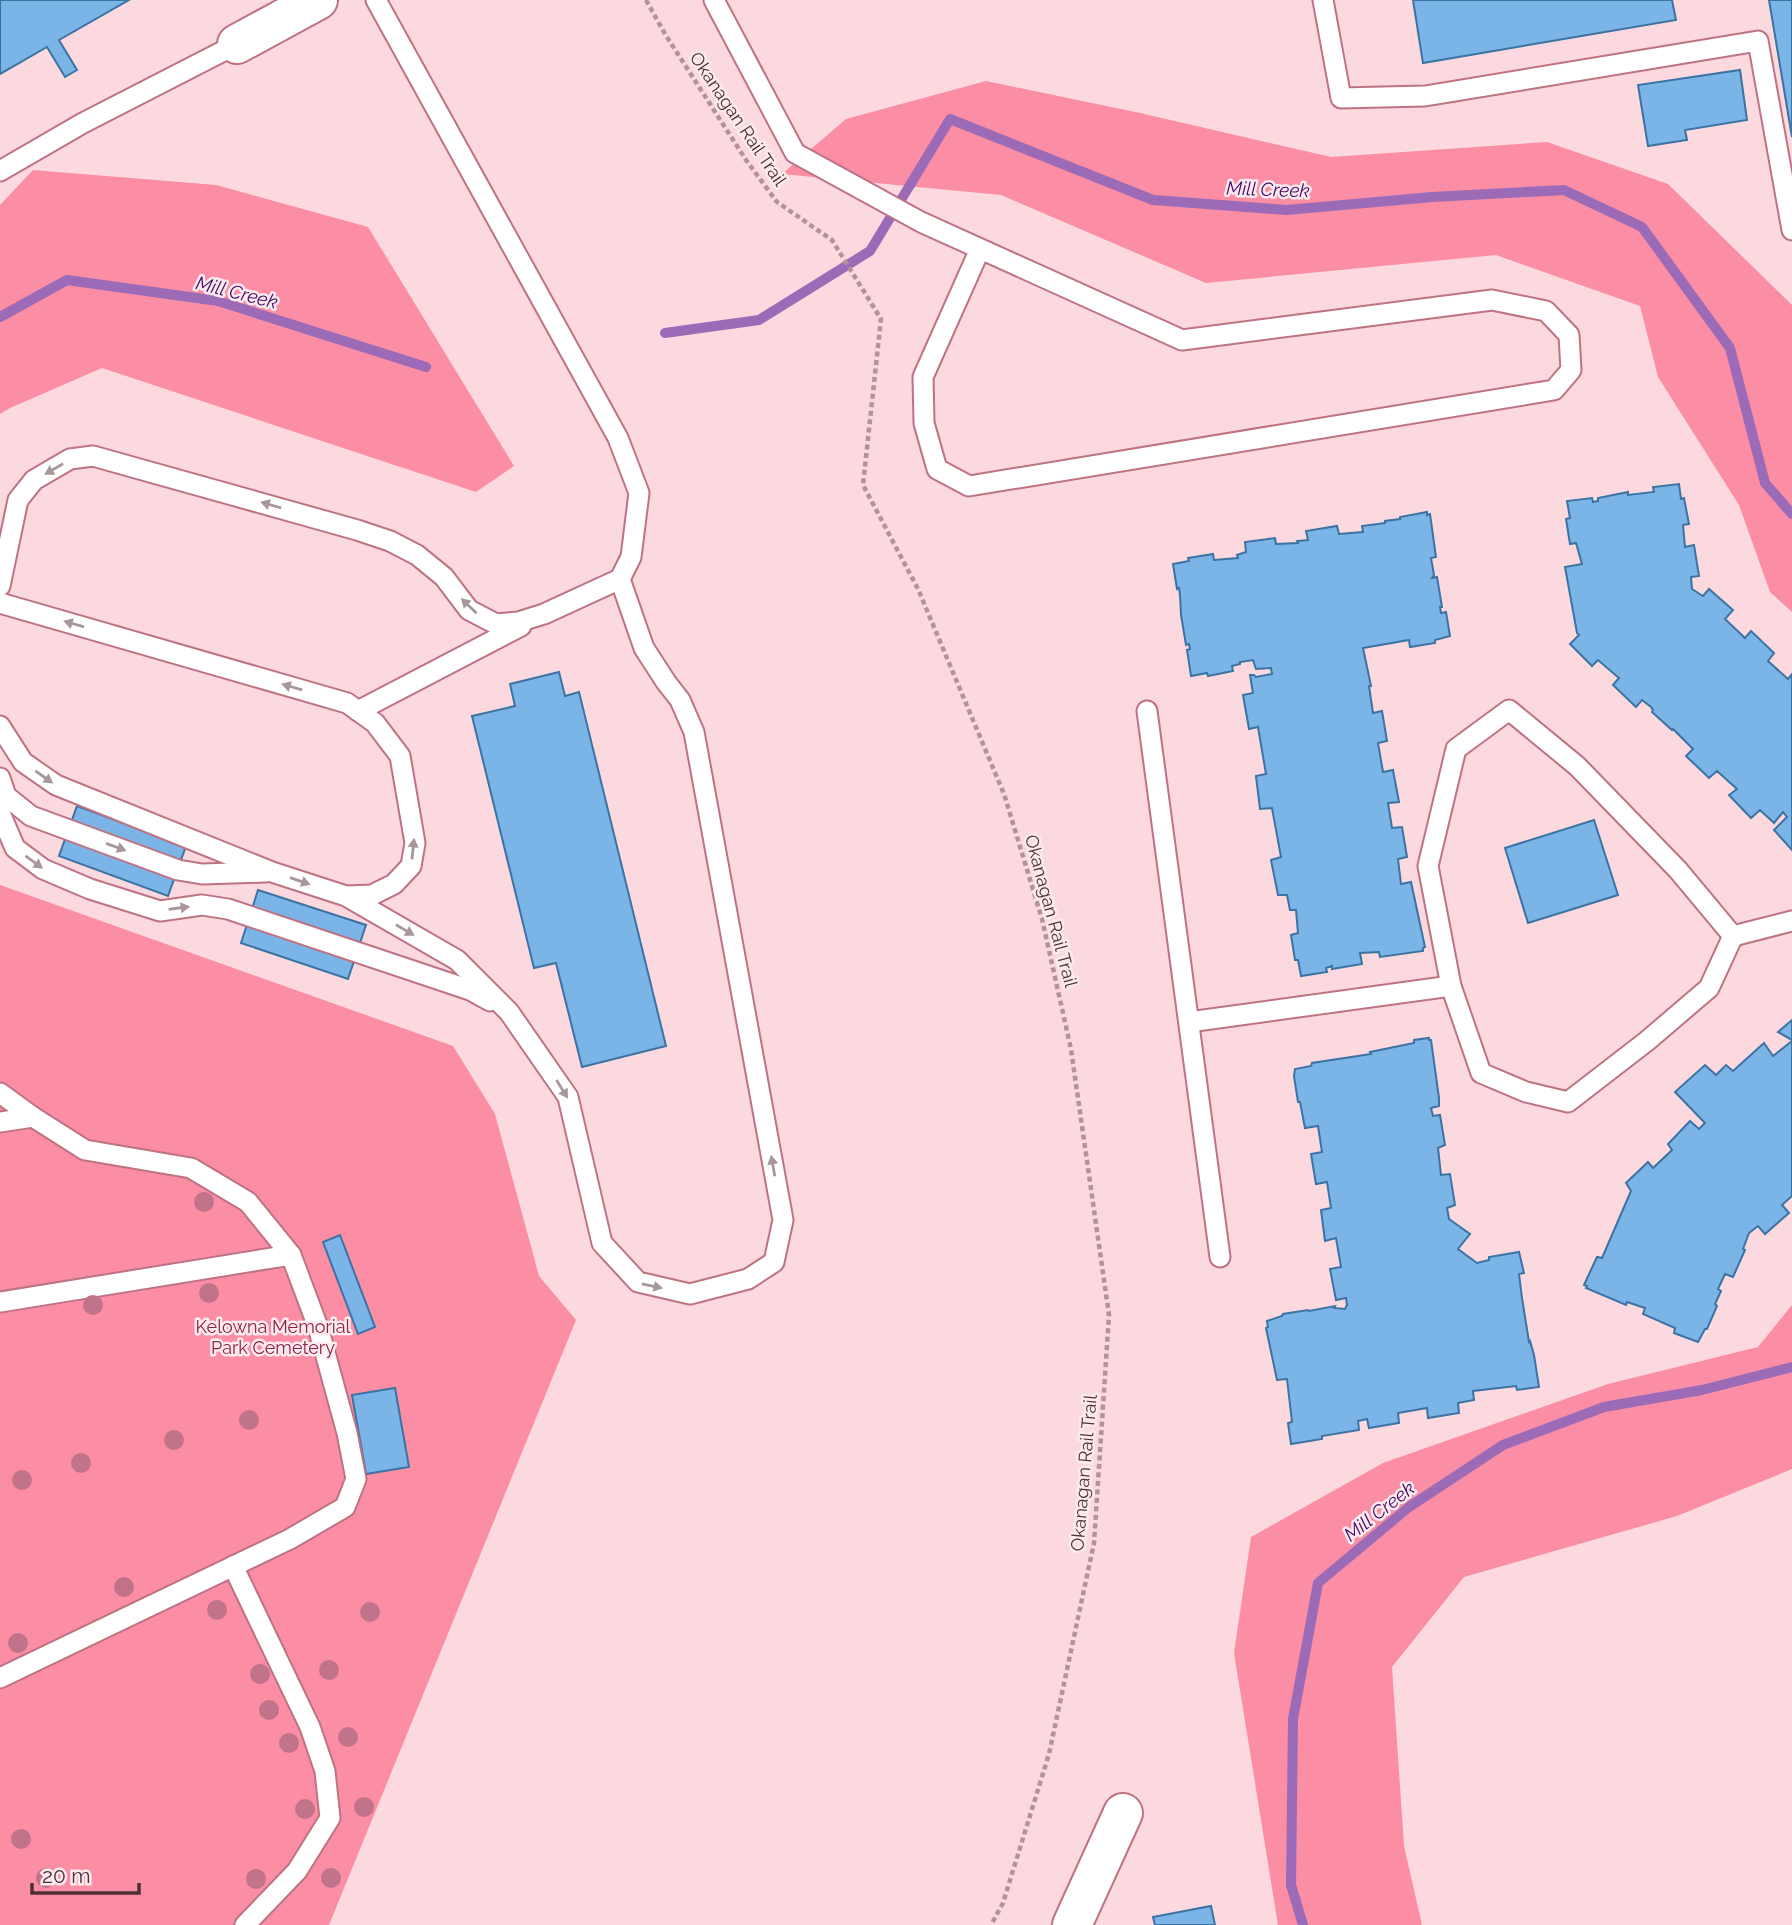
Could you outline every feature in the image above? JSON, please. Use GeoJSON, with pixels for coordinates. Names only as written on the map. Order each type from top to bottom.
{"type":"FeatureCollection","features":[{"type":"Feature","properties":{"kind":"street"},"geometry":{"type":"LineString","coordinates":[[237,44],[318,0]]}},
{"type":"Feature","properties":{"kind":"street"},"geometry":{"type":"LineString","coordinates":[[1072,1925],[1123,1813]]}},
{"type":"Feature","properties":{"kind":"lane"},"geometry":{"type":"LineString","coordinates":[[358,711],[544,614],[620,579],[631,558],[639,493],[618,438],[376,0]]}},
{"type":"Feature","properties":{"kind":"lane"},"geometry":{"type":"LineString","coordinates":[[714,0],[795,153],[921,222],[1182,340],[1492,300],[1546,311],[1569,335],[1571,370],[1553,390],[969,486],[936,469],[924,423],[923,377],[980,249]]}},
{"type":"Feature","properties":{"kind":"lane"},"geometry":{"type":"LineString","coordinates":[[1323,0],[1341,98],[1425,96],[1758,41],[1792,230]]}},
{"type":"Feature","properties":{"kind":"lane"},"geometry":{"type":"LineString","coordinates":[[0,171],[83,123],[237,44]]}},
{"type":"Feature","properties":{"kind":"lane"},"geometry":{"type":"LineString","coordinates":[[0,586],[18,500],[34,480],[70,459],[93,456],[390,541],[417,555],[444,577],[469,610],[496,624],[518,622],[544,614]]}},
{"type":"Feature","properties":{"kind":"lane"},"geometry":{"type":"LineString","coordinates":[[0,726],[23,762],[56,785],[272,872],[346,897],[457,960],[509,1012],[568,1097],[602,1242],[638,1282],[690,1294],[748,1279],[774,1262],[783,1220],[694,732],[680,700],[644,648],[620,579]]}},
{"type":"Feature","properties":{"kind":"lane"},"geometry":{"type":"LineString","coordinates":[[0,603],[347,703],[375,723],[400,756],[415,843],[411,866],[394,884],[372,895],[346,897]]}},
{"type":"Feature","properties":{"kind":"lane"},"geometry":{"type":"LineString","coordinates":[[1510,710],[1577,766],[1678,870],[1734,936],[1709,989],[1568,1102],[1527,1092],[1481,1073],[1451,986],[1428,866],[1456,749],[1510,710]]}},
{"type":"Feature","properties":{"kind":"lane"},"geometry":{"type":"LineString","coordinates":[[1147,711],[1220,1257]]}},
{"type":"Feature","properties":{"kind":"lane"},"geometry":{"type":"LineString","coordinates":[[0,778],[6,796],[32,816],[178,870],[202,874],[272,872]]}},
{"type":"Feature","properties":{"kind":"lane"},"geometry":{"type":"LineString","coordinates":[[0,813],[15,848],[43,869],[90,889],[160,911],[202,905],[228,909],[470,990],[509,1012]]}},
{"type":"Feature","properties":{"kind":"lane"},"geometry":{"type":"LineString","coordinates":[[1734,936],[1792,921]]}},
{"type":"Feature","properties":{"kind":"lane"},"geometry":{"type":"LineString","coordinates":[[1188,1022],[1451,986]]}},
{"type":"Feature","properties":{"kind":"lane"},"geometry":{"type":"LineString","coordinates":[[0,1093],[85,1150],[191,1168],[248,1202],[291,1255],[318,1327],[347,1433],[356,1479],[345,1507],[290,1539],[0,1678]]}},
{"type":"Feature","properties":{"kind":"lane"},"geometry":{"type":"LineString","coordinates":[[0,1122],[33,1117]]}},
{"type":"Feature","properties":{"kind":"lane"},"geometry":{"type":"LineString","coordinates":[[0,1302],[291,1255]]}},
{"type":"Feature","properties":{"kind":"lane"},"geometry":{"type":"LineString","coordinates":[[233,1566],[310,1727],[325,1771],[330,1818],[297,1871],[246,1925]]}},
{"type":"Feature","properties":{"kind":"path","name":"Okanagan Rail Trail"},"geometry":{"type":"LineString","coordinates":[[646,0],[746,160],[777,202],[832,240],[881,320],[863,485],[918,589],[1004,794],[1042,919],[1071,1049],[1109,1315],[1094,1544],[1049,1754],[1003,1903],[991,1925]]}},
{"type":"Feature","properties":{"kind":"green space"},"geometry":{"type":"Polygon","coordinates":[[[986,81],[1331,157],[1547,142],[1668,184],[1792,305],[1792,612],[1770,592],[1739,505],[1658,377],[1640,306],[1496,255],[1206,283],[1001,195],[782,174],[846,119],[986,81]]]}},
{"type":"Feature","properties":{"kind":"green space"},"geometry":{"type":"Polygon","coordinates":[[[33,170],[216,185],[368,227],[514,466],[476,492],[102,368],[0,414],[0,205],[33,170]]]}},
{"type":"Feature","properties":{"kind":"green space","name":"Kelowna Memorial Park Cemetery"},"geometry":{"type":"Polygon","coordinates":[[[0,885],[453,1046],[495,1114],[539,1276],[576,1320],[329,1925],[0,1925],[0,885]]]}},
{"type":"Feature","properties":{"kind":"green space"},"geometry":{"type":"Polygon","coordinates":[[[1792,1305],[1792,1469],[1677,1516],[1464,1577],[1392,1667],[1404,1846],[1422,1925],[1278,1925],[1234,1653],[1251,1537],[1383,1463],[1608,1384],[1758,1347],[1792,1305]]]}},
{"type":"Feature","properties":{"kind":"building"},"geometry":{"type":"Polygon","coordinates":[[[0,0],[129,0],[59,40],[77,70],[65,77],[47,47],[0,74],[0,0]]]}},
{"type":"Feature","properties":{"kind":"building"},"geometry":{"type":"Polygon","coordinates":[[[1413,0],[1672,0],[1676,20],[1423,63],[1413,0]]]}},
{"type":"Feature","properties":{"kind":"building"},"geometry":{"type":"Polygon","coordinates":[[[1769,0],[1792,0],[1792,137],[1769,0]]]}},
{"type":"Feature","properties":{"kind":"building"},"geometry":{"type":"Polygon","coordinates":[[[1740,70],[1747,120],[1685,130],[1687,140],[1648,146],[1638,85],[1740,70]]]}},
{"type":"Feature","properties":{"kind":"building"},"geometry":{"type":"Polygon","coordinates":[[[1679,484],[1689,524],[1683,525],[1685,547],[1694,545],[1699,576],[1691,577],[1692,589],[1703,596],[1709,589],[1733,610],[1725,619],[1745,638],[1751,631],[1774,653],[1768,661],[1788,679],[1792,674],[1792,850],[1774,830],[1787,817],[1783,812],[1774,823],[1760,810],[1751,818],[1729,795],[1737,789],[1717,771],[1709,778],[1686,756],[1693,749],[1652,712],[1651,707],[1642,700],[1636,707],[1613,685],[1619,678],[1598,660],[1592,666],[1570,644],[1579,635],[1565,567],[1582,564],[1576,543],[1570,544],[1566,519],[1570,518],[1567,501],[1592,498],[1593,502],[1598,501],[1598,498],[1628,492],[1628,495],[1654,492],[1653,487],[1679,484]]]}},
{"type":"Feature","properties":{"kind":"building"},"geometry":{"type":"Polygon","coordinates":[[[1427,512],[1427,515],[1430,514],[1436,557],[1431,558],[1434,575],[1432,578],[1437,577],[1441,613],[1446,612],[1450,636],[1435,640],[1435,643],[1410,647],[1409,640],[1363,648],[1371,686],[1373,713],[1382,711],[1387,741],[1378,743],[1383,772],[1393,770],[1399,802],[1388,803],[1392,828],[1402,827],[1407,857],[1398,859],[1401,884],[1411,882],[1425,947],[1423,951],[1380,957],[1379,952],[1360,953],[1362,964],[1332,969],[1332,966],[1326,968],[1327,972],[1301,976],[1291,935],[1298,933],[1296,910],[1290,910],[1287,895],[1278,895],[1271,860],[1281,857],[1272,808],[1260,809],[1256,776],[1266,774],[1258,727],[1249,729],[1243,695],[1253,693],[1250,675],[1256,677],[1272,674],[1271,668],[1256,669],[1253,660],[1232,666],[1233,671],[1191,676],[1187,650],[1190,649],[1189,644],[1186,645],[1179,588],[1177,589],[1173,564],[1189,561],[1188,558],[1213,554],[1214,560],[1238,558],[1237,555],[1246,552],[1245,542],[1275,538],[1276,544],[1298,543],[1297,541],[1308,540],[1306,531],[1337,526],[1339,534],[1363,532],[1362,526],[1427,512]]]}},
{"type":"Feature","properties":{"kind":"building"},"geometry":{"type":"Polygon","coordinates":[[[559,672],[565,696],[579,692],[666,1046],[582,1067],[556,963],[534,968],[472,716],[515,706],[510,684],[559,672]]]}},
{"type":"Feature","properties":{"kind":"building"},"geometry":{"type":"Polygon","coordinates":[[[77,806],[186,846],[168,896],[59,856],[77,806]]]}},
{"type":"Feature","properties":{"kind":"building"},"geometry":{"type":"Polygon","coordinates":[[[1594,820],[1618,895],[1528,923],[1505,848],[1594,820]]]}},
{"type":"Feature","properties":{"kind":"building"},"geometry":{"type":"Polygon","coordinates":[[[258,890],[366,925],[348,979],[241,943],[258,890]]]}},
{"type":"Feature","properties":{"kind":"building"},"geometry":{"type":"Polygon","coordinates":[[[1792,1020],[1792,1040],[1778,1032],[1792,1020]]]}},
{"type":"Feature","properties":{"kind":"building"},"geometry":{"type":"Polygon","coordinates":[[[1429,1038],[1439,1098],[1439,1106],[1431,1108],[1433,1116],[1440,1115],[1445,1145],[1438,1148],[1441,1175],[1450,1174],[1455,1205],[1447,1208],[1449,1219],[1470,1234],[1458,1249],[1477,1263],[1489,1260],[1489,1257],[1519,1252],[1524,1273],[1519,1274],[1522,1298],[1539,1387],[1517,1390],[1516,1386],[1473,1391],[1474,1400],[1458,1403],[1459,1413],[1428,1418],[1427,1408],[1398,1413],[1399,1423],[1369,1428],[1367,1419],[1358,1421],[1359,1430],[1291,1444],[1288,1423],[1292,1422],[1287,1379],[1277,1380],[1266,1328],[1267,1321],[1283,1314],[1335,1306],[1334,1308],[1345,1309],[1347,1305],[1346,1298],[1336,1300],[1330,1269],[1341,1267],[1336,1238],[1325,1241],[1321,1210],[1331,1208],[1327,1182],[1316,1184],[1311,1154],[1322,1152],[1318,1126],[1305,1128],[1298,1102],[1295,1069],[1311,1066],[1312,1063],[1371,1054],[1370,1052],[1429,1038]]]}},
{"type":"Feature","properties":{"kind":"building"},"geometry":{"type":"Polygon","coordinates":[[[1792,1041],[1792,1196],[1782,1205],[1789,1213],[1765,1234],[1758,1226],[1749,1233],[1733,1277],[1725,1274],[1718,1289],[1721,1291],[1715,1304],[1717,1306],[1698,1342],[1674,1333],[1675,1328],[1643,1314],[1645,1308],[1627,1302],[1626,1305],[1586,1288],[1584,1285],[1597,1257],[1602,1258],[1631,1191],[1626,1183],[1648,1162],[1653,1168],[1672,1150],[1668,1144],[1690,1121],[1699,1129],[1705,1123],[1675,1092],[1705,1065],[1716,1075],[1726,1065],[1733,1071],[1764,1043],[1773,1056],[1792,1041]]]}},
{"type":"Feature","properties":{"kind":"building"},"geometry":{"type":"Polygon","coordinates":[[[340,1235],[375,1327],[358,1334],[323,1242],[340,1235]]]}},
{"type":"Feature","properties":{"kind":"building"},"geometry":{"type":"Polygon","coordinates":[[[395,1388],[409,1467],[366,1474],[352,1395],[395,1388]]]}},
{"type":"Feature","properties":{"kind":"building"},"geometry":{"type":"Polygon","coordinates":[[[1211,1906],[1215,1925],[1155,1925],[1153,1917],[1211,1906]]]}},
{"type":"Feature","properties":{"kind":"waterway","name":"Mill Creek"},"geometry":{"type":"LineString","coordinates":[[665,333],[759,320],[870,251],[950,119],[1153,200],[1287,210],[1432,197],[1564,190],[1642,227],[1730,348],[1765,483],[1792,514]]}},
{"type":"Feature","properties":{"kind":"waterway","name":"Mill Creek"},"geometry":{"type":"LineString","coordinates":[[0,317],[67,280],[218,301],[426,367]]}},
{"type":"Feature","properties":{"kind":"waterway","name":"Mill Creek"},"geometry":{"type":"LineString","coordinates":[[1303,1925],[1291,1885],[1293,1719],[1318,1583],[1409,1507],[1503,1445],[1604,1407],[1702,1390],[1792,1367]]}}]}
